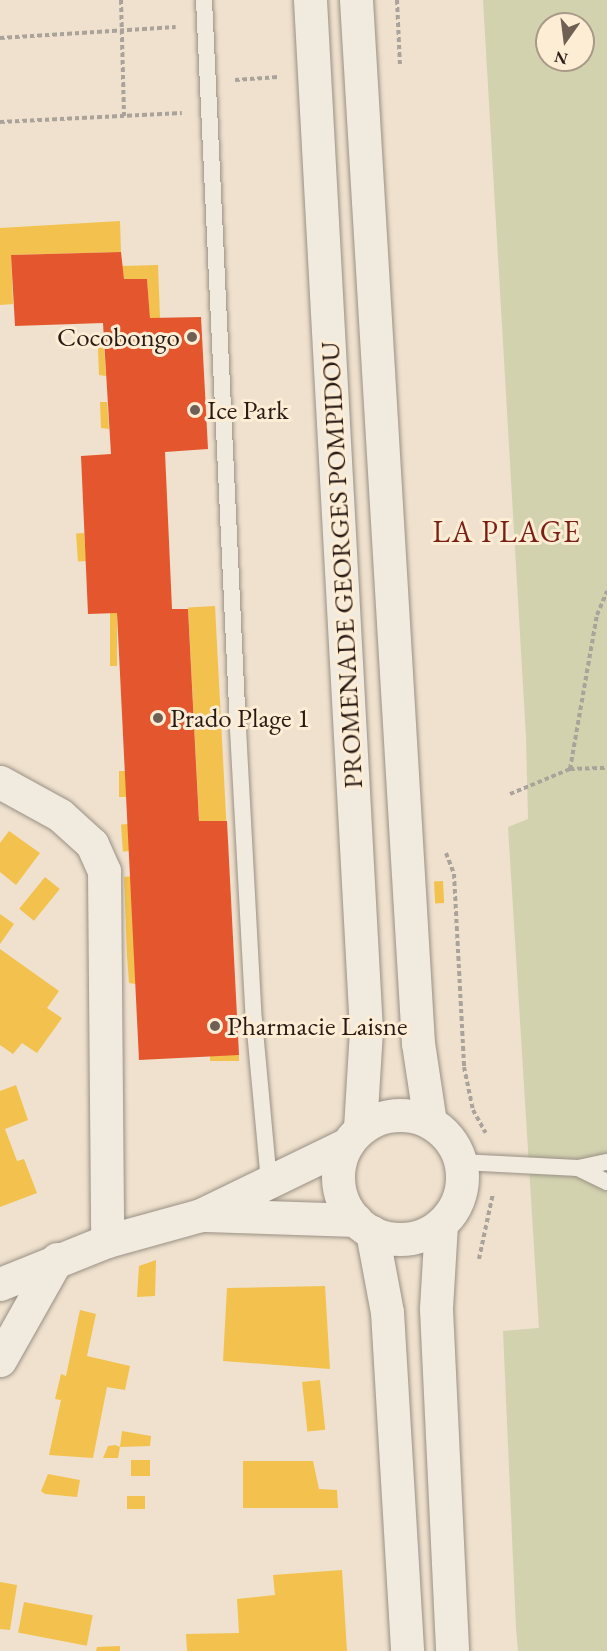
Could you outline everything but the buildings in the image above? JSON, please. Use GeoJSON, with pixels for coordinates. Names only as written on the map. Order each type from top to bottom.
{"type":"FeatureCollection","features":[{"type":"Feature","properties":{"kind":"main road","name":"PROMENADE GEORGES POMPIDOU"},"geometry":{"type":"LineString","coordinates":[[310,0],[366,1030],[353,1136],[339,1163],[338,1184],[344,1204],[364,1226],[387,1312],[407,1651]]}},
{"type":"Feature","properties":{"kind":"main road","name":"PROMENADE GEORGES POMPIDOU"},"geometry":{"type":"LineString","coordinates":[[356,0],[418,1043],[430,1122]]}},
{"type":"Feature","properties":{"kind":"main road"},"geometry":{"type":"LineString","coordinates":[[0,782],[60,815],[92,844],[104,871],[107,1241]]}},
{"type":"Feature","properties":{"kind":"main road"},"geometry":{"type":"LineString","coordinates":[[0,1284],[57,1259],[107,1241],[201,1215],[269,1182],[394,1115],[412,1115],[430,1122],[444,1132],[461,1162],[460,1196],[441,1224],[415,1237],[401,1239],[364,1226],[201,1215]]}},
{"type":"Feature","properties":{"kind":"main road"},"geometry":{"type":"LineString","coordinates":[[441,1224],[436,1309],[452,1651]]}},
{"type":"Feature","properties":{"kind":"main road"},"geometry":{"type":"LineString","coordinates":[[0,1359],[57,1259]]}},
{"type":"Feature","properties":{"kind":"lane"},"geometry":{"type":"LineString","coordinates":[[204,0],[238,741],[254,1020],[269,1182]]}},
{"type":"Feature","properties":{"kind":"lane"},"geometry":{"type":"LineString","coordinates":[[461,1162],[578,1168],[607,1162]]}},
{"type":"Feature","properties":{"kind":"lane"},"geometry":{"type":"LineString","coordinates":[[578,1168],[607,1182]]}},
{"type":"Feature","properties":{"kind":"path"},"geometry":{"type":"LineString","coordinates":[[121,0],[124,116]]}},
{"type":"Feature","properties":{"kind":"path"},"geometry":{"type":"LineString","coordinates":[[0,38],[122,28],[180,26]]}},
{"type":"Feature","properties":{"kind":"path"},"geometry":{"type":"LineString","coordinates":[[248,78],[282,77]]}},
{"type":"Feature","properties":{"kind":"path"},"geometry":{"type":"LineString","coordinates":[[0,122],[185,112]]}},
{"type":"Feature","properties":{"kind":"path"},"geometry":{"type":"LineString","coordinates":[[570,769],[597,615],[607,591]]}},
{"type":"Feature","properties":{"kind":"path"},"geometry":{"type":"LineString","coordinates":[[510,794],[570,769],[607,768]]}},
{"type":"Feature","properties":{"kind":"green space"},"geometry":{"type":"Polygon","coordinates":[[[483,0],[607,0],[607,1651],[518,1651],[503,1331],[539,1328],[508,827],[528,819],[526,737],[483,0]]]}},
{"type":"Feature","properties":{"kind":"place","name":"Cocobongo"},"geometry":{"type":"Point","coordinates":[192,337]}},
{"type":"Feature","properties":{"kind":"place","name":"Ice Park"},"geometry":{"type":"Point","coordinates":[195,410]}},
{"type":"Feature","properties":{"kind":"place","name":"Prado Plage 1"},"geometry":{"type":"Point","coordinates":[158,718]}},
{"type":"Feature","properties":{"kind":"place","name":"Pharmacie Laisne"},"geometry":{"type":"Point","coordinates":[215,1026]}},
{"type":"Feature","properties":{"kind":"district","name":"LA PLAGE"},"geometry":{"type":"Point","coordinates":[507,532]}}]}
